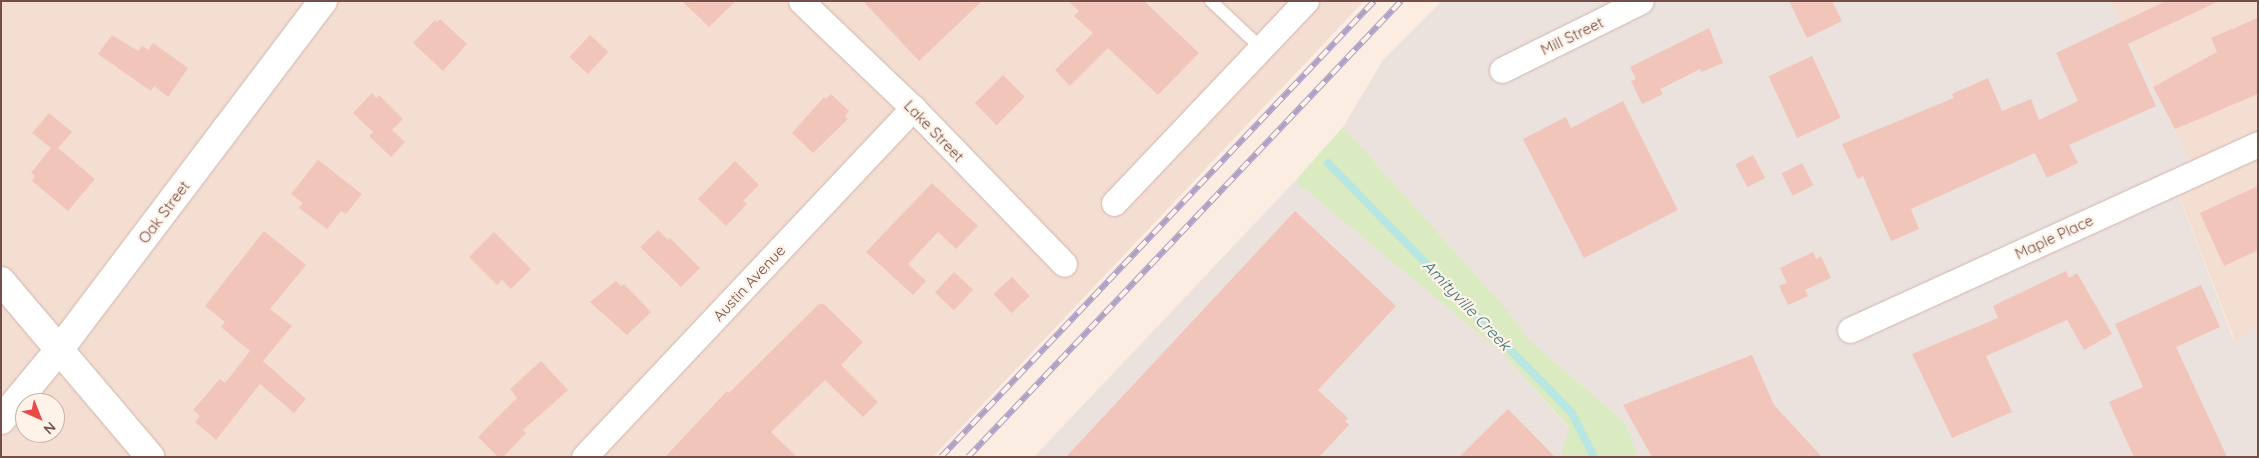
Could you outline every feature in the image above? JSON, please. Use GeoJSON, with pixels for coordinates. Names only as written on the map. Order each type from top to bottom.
{"type":"FeatureCollection","features":[{"type":"Feature","properties":{"kind":"main road","name":"Oak Street"},"geometry":{"type":"LineString","coordinates":[[1,420],[59,350],[323,1]]}},
{"type":"Feature","properties":{"kind":"main road"},"geometry":{"type":"LineString","coordinates":[[1,281],[150,457]]}},
{"type":"Feature","properties":{"kind":"street","name":"Lake Street"},"geometry":{"type":"LineString","coordinates":[[801,1],[913,108],[1064,264]]}},
{"type":"Feature","properties":{"kind":"street"},"geometry":{"type":"LineString","coordinates":[[1114,203],[1306,1]]}},
{"type":"Feature","properties":{"kind":"street","name":"Mill Street"},"geometry":{"type":"LineString","coordinates":[[1502,70],[1641,1]]}},
{"type":"Feature","properties":{"kind":"street","name":"Austin Avenue"},"geometry":{"type":"LineString","coordinates":[[584,457],[913,108]]}},
{"type":"Feature","properties":{"kind":"street","name":"Maple Place"},"geometry":{"type":"LineString","coordinates":[[1850,330],[2258,144]]}},
{"type":"Feature","properties":{"kind":"lane"},"geometry":{"type":"LineString","coordinates":[[1211,1],[1261,48]]}},
{"type":"Feature","properties":{"kind":"shaded area"},"geometry":{"type":"Polygon","coordinates":[[[1,1],[1364,1],[933,457],[1,457],[1,1]]]}},
{"type":"Feature","properties":{"kind":"shaded area"},"geometry":{"type":"Polygon","coordinates":[[[1442,1],[2110,1],[2198,177],[2176,188],[2234,341],[2258,329],[2258,457],[1638,457],[1626,424],[1529,340],[1508,311],[1343,127],[1383,60],[1442,1]]]}},
{"type":"Feature","properties":{"kind":"shaded area"},"geometry":{"type":"Polygon","coordinates":[[[2110,1],[2258,1],[2258,329],[2235,341],[2176,187],[2198,177],[2110,1]]]}},
{"type":"Feature","properties":{"kind":"shaded area"},"geometry":{"type":"Polygon","coordinates":[[[1295,181],[1501,352],[1569,428],[1561,457],[1034,457],[1295,181]]]}},
{"type":"Feature","properties":{"kind":"green space"},"geometry":{"type":"Polygon","coordinates":[[[1343,127],[1508,311],[1529,340],[1626,424],[1638,457],[1561,457],[1569,427],[1501,352],[1295,181],[1343,127]]]}},
{"type":"Feature","properties":{"kind":"building"},"geometry":{"type":"Polygon","coordinates":[[[682,1],[736,1],[709,27],[682,1]]]}},
{"type":"Feature","properties":{"kind":"building"},"geometry":{"type":"Polygon","coordinates":[[[863,1],[982,1],[919,61],[863,1]]]}},
{"type":"Feature","properties":{"kind":"building"},"geometry":{"type":"Polygon","coordinates":[[[1068,1],[1144,1],[1199,53],[1158,95],[1108,48],[1070,86],[1055,70],[1093,33],[1074,16],[1079,11],[1068,1]]]}},
{"type":"Feature","properties":{"kind":"building"},"geometry":{"type":"Polygon","coordinates":[[[1789,1],[1832,1],[1842,21],[1807,38],[1789,1]]]}},
{"type":"Feature","properties":{"kind":"building"},"geometry":{"type":"Polygon","coordinates":[[[2166,1],[2219,1],[2128,44],[2156,106],[2069,145],[2078,163],[2047,178],[2035,153],[1911,209],[1919,229],[1891,241],[1863,176],[1858,179],[1842,144],[1954,98],[1952,94],[1988,78],[2002,111],[2031,99],[2039,120],[2078,101],[2056,53],[2166,1]]]}},
{"type":"Feature","properties":{"kind":"building"},"geometry":{"type":"Polygon","coordinates":[[[2258,18],[2258,94],[2175,129],[2153,87],[2217,52],[2211,38],[2258,18]]]}},
{"type":"Feature","properties":{"kind":"building"},"geometry":{"type":"Polygon","coordinates":[[[440,19],[467,44],[443,71],[413,43],[435,20],[437,22],[440,19]]]}},
{"type":"Feature","properties":{"kind":"building"},"geometry":{"type":"Polygon","coordinates":[[[1709,28],[1723,63],[1701,72],[1700,69],[1660,89],[1663,94],[1642,104],[1631,81],[1636,79],[1630,67],[1709,28]]]}},
{"type":"Feature","properties":{"kind":"building"},"geometry":{"type":"Polygon","coordinates":[[[112,35],[138,51],[142,46],[148,50],[153,43],[188,68],[168,97],[154,86],[151,91],[98,54],[112,35]]]}},
{"type":"Feature","properties":{"kind":"building"},"geometry":{"type":"Polygon","coordinates":[[[590,35],[608,52],[588,74],[570,57],[590,35]]]}},
{"type":"Feature","properties":{"kind":"building"},"geometry":{"type":"Polygon","coordinates":[[[1812,56],[1841,118],[1797,138],[1768,76],[1812,56]]]}},
{"type":"Feature","properties":{"kind":"building"},"geometry":{"type":"Polygon","coordinates":[[[1003,75],[1025,97],[997,125],[975,103],[1003,75]]]}},
{"type":"Feature","properties":{"kind":"building"},"geometry":{"type":"Polygon","coordinates":[[[372,93],[376,98],[379,95],[403,119],[392,130],[405,142],[391,157],[369,136],[373,132],[353,113],[372,93]]]}},
{"type":"Feature","properties":{"kind":"building"},"geometry":{"type":"Polygon","coordinates":[[[831,94],[849,111],[845,116],[848,119],[813,153],[792,133],[824,97],[826,99],[831,94]]]}},
{"type":"Feature","properties":{"kind":"building"},"geometry":{"type":"Polygon","coordinates":[[[1623,101],[1678,210],[1584,258],[1523,139],[1566,117],[1571,128],[1623,101]]]}},
{"type":"Feature","properties":{"kind":"building"},"geometry":{"type":"Polygon","coordinates":[[[49,113],[72,132],[58,148],[95,179],[68,211],[32,181],[35,176],[31,173],[51,148],[32,133],[49,113]]]}},
{"type":"Feature","properties":{"kind":"building"},"geometry":{"type":"Polygon","coordinates":[[[1753,155],[1765,178],[1748,187],[1735,164],[1753,155]]]}},
{"type":"Feature","properties":{"kind":"building"},"geometry":{"type":"Polygon","coordinates":[[[318,160],[362,194],[346,214],[341,211],[327,229],[299,208],[303,203],[291,194],[318,160]]]}},
{"type":"Feature","properties":{"kind":"building"},"geometry":{"type":"Polygon","coordinates":[[[735,161],[759,185],[743,201],[747,204],[726,226],[698,199],[735,161]]]}},
{"type":"Feature","properties":{"kind":"building"},"geometry":{"type":"Polygon","coordinates":[[[1802,163],[1813,185],[1793,196],[1782,173],[1802,163]]]}},
{"type":"Feature","properties":{"kind":"building"},"geometry":{"type":"Polygon","coordinates":[[[932,183],[978,226],[956,249],[938,232],[908,264],[926,281],[913,295],[866,252],[932,183]]]}},
{"type":"Feature","properties":{"kind":"building"},"geometry":{"type":"Polygon","coordinates":[[[2258,186],[2258,250],[2224,266],[2200,213],[2258,186]]]}},
{"type":"Feature","properties":{"kind":"building"},"geometry":{"type":"Polygon","coordinates":[[[1295,211],[1396,306],[1318,390],[1348,418],[1345,421],[1349,425],[1319,457],[1066,457],[1295,211]]]}},
{"type":"Feature","properties":{"kind":"building"},"geometry":{"type":"Polygon","coordinates":[[[658,230],[668,240],[670,238],[700,268],[681,287],[640,247],[658,230]]]}},
{"type":"Feature","properties":{"kind":"building"},"geometry":{"type":"Polygon","coordinates":[[[264,231],[306,265],[270,309],[292,326],[263,361],[306,399],[294,413],[260,384],[216,440],[195,422],[200,416],[193,410],[220,379],[225,383],[250,351],[221,327],[225,322],[205,306],[264,231]]]}},
{"type":"Feature","properties":{"kind":"building"},"geometry":{"type":"Polygon","coordinates":[[[494,232],[531,269],[511,289],[502,280],[497,285],[469,257],[494,232]]]}},
{"type":"Feature","properties":{"kind":"building"},"geometry":{"type":"Polygon","coordinates":[[[1813,252],[1816,259],[1821,256],[1831,278],[1805,290],[1808,296],[1788,305],[1779,286],[1787,283],[1780,268],[1813,252]]]}},
{"type":"Feature","properties":{"kind":"building"},"geometry":{"type":"Polygon","coordinates":[[[2066,271],[2069,278],[2077,273],[2112,334],[2084,350],[2067,320],[1986,356],[2012,412],[1952,438],[1912,354],[1998,318],[1993,306],[2066,271]]]}},
{"type":"Feature","properties":{"kind":"building"},"geometry":{"type":"Polygon","coordinates":[[[954,272],[973,290],[954,310],[935,292],[954,272]]]}},
{"type":"Feature","properties":{"kind":"building"},"geometry":{"type":"Polygon","coordinates":[[[1012,277],[1030,296],[1011,313],[994,294],[1012,277]]]}},
{"type":"Feature","properties":{"kind":"building"},"geometry":{"type":"Polygon","coordinates":[[[616,281],[621,286],[624,284],[651,312],[627,335],[590,302],[616,281]]]}},
{"type":"Feature","properties":{"kind":"building"},"geometry":{"type":"Polygon","coordinates":[[[2201,285],[2220,327],[2176,347],[2227,457],[2134,457],[2109,402],[2143,387],[2115,324],[2201,285]]]}},
{"type":"Feature","properties":{"kind":"building"},"geometry":{"type":"Polygon","coordinates":[[[819,304],[824,304],[863,342],[841,365],[878,402],[863,417],[825,380],[771,432],[797,457],[665,457],[727,391],[729,393],[819,304]]]}},
{"type":"Feature","properties":{"kind":"building"},"geometry":{"type":"Polygon","coordinates":[[[1752,355],[1774,405],[1822,457],[1652,457],[1623,405],[1752,355]]]}},
{"type":"Feature","properties":{"kind":"building"},"geometry":{"type":"Polygon","coordinates":[[[541,361],[568,390],[523,430],[526,433],[503,457],[498,457],[478,437],[517,398],[510,389],[541,361]]]}},
{"type":"Feature","properties":{"kind":"building"},"geometry":{"type":"Polygon","coordinates":[[[1508,409],[1555,457],[1459,457],[1508,409]]]}},
{"type":"Feature","properties":{"kind":"waterway","name":"Amityville Creek"},"geometry":{"type":"LineString","coordinates":[[1328,163],[1572,413],[1594,457]]}},
{"type":"Feature","properties":{"kind":"railway"},"geometry":{"type":"LineString","coordinates":[[941,457],[1374,1]]}},
{"type":"Feature","properties":{"kind":"railway"},"geometry":{"type":"LineString","coordinates":[[968,457],[1401,1]]}}]}
